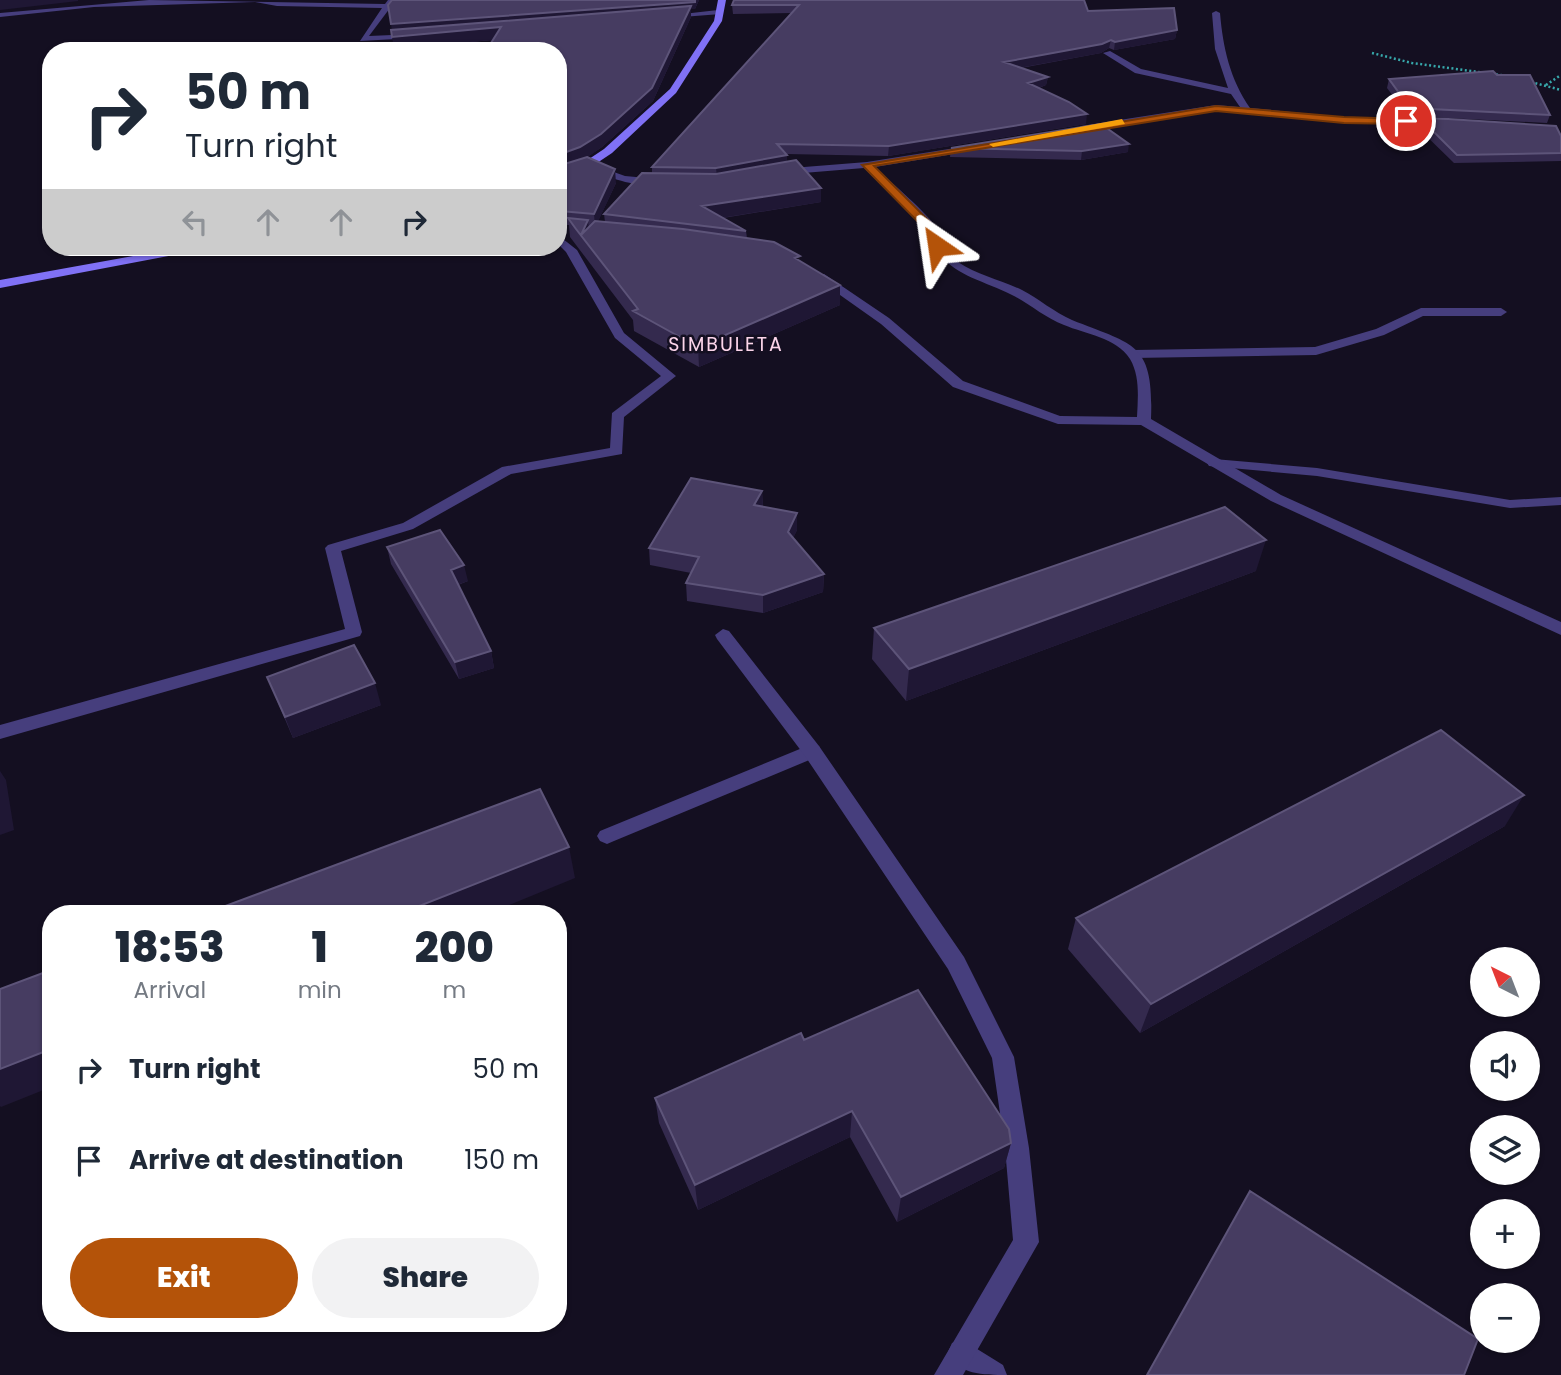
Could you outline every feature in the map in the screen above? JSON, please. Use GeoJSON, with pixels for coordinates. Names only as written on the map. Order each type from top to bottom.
{"type":"FeatureCollection","features":[{"type":"Feature","properties":{"kind":"street"},"geometry":{"type":"LineString","coordinates":[[567,172],[587,165],[608,151],[673,92],[719,21],[718,12],[722,0]]}},
{"type":"Feature","properties":{"kind":"street"},"geometry":{"type":"LineString","coordinates":[[0,15],[94,5],[177,1],[389,3]]}},
{"type":"Feature","properties":{"kind":"street"},"geometry":{"type":"LineString","coordinates":[[389,3],[363,39],[419,36]]}},
{"type":"Feature","properties":{"kind":"street"},"geometry":{"type":"LineString","coordinates":[[665,16],[718,12]]}},
{"type":"Feature","properties":{"kind":"street"},"geometry":{"type":"LineString","coordinates":[[1216,13],[1219,49],[1234,92],[1247,111]]}},
{"type":"Feature","properties":{"kind":"street"},"geometry":{"type":"LineString","coordinates":[[1107,53],[1138,71],[1234,92]]}},
{"type":"Feature","properties":{"kind":"street"},"geometry":{"type":"LineString","coordinates":[[1075,130],[1216,108],[1344,120],[1457,122]]}},
{"type":"Feature","properties":{"kind":"street"},"geometry":{"type":"LineString","coordinates":[[771,173],[798,168],[867,165],[985,146]]}},
{"type":"Feature","properties":{"kind":"street"},"geometry":{"type":"LineString","coordinates":[[587,165],[623,179],[666,183]]}},
{"type":"Feature","properties":{"kind":"street"},"geometry":{"type":"LineString","coordinates":[[867,165],[935,233],[937,246],[961,271],[1015,290],[1061,320],[1118,341],[1133,354],[1146,382],[1144,421]]}},
{"type":"Feature","properties":{"kind":"street"},"geometry":{"type":"LineString","coordinates":[[0,732],[354,632],[333,548],[408,526],[507,470],[617,450],[617,416],[669,376],[619,335],[567,242]]}},
{"type":"Feature","properties":{"kind":"street"},"geometry":{"type":"LineString","coordinates":[[0,284],[151,256]]}},
{"type":"Feature","properties":{"kind":"street"},"geometry":{"type":"LineString","coordinates":[[805,266],[885,321],[958,384],[1058,420],[1144,421],[1276,498],[1561,629]]}},
{"type":"Feature","properties":{"kind":"street"},"geometry":{"type":"LineString","coordinates":[[1133,354],[1229,355],[1316,351],[1380,332],[1421,312],[1501,312]]}},
{"type":"Feature","properties":{"kind":"street"},"geometry":{"type":"LineString","coordinates":[[1214,463],[1317,472],[1510,504],[1561,501]]}},
{"type":"Feature","properties":{"kind":"street"},"geometry":{"type":"LineString","coordinates":[[723,635],[812,751],[956,963],[1003,1057],[1017,1148],[1026,1241],[955,1364],[993,1375]]}},
{"type":"Feature","properties":{"kind":"street"},"geometry":{"type":"LineString","coordinates":[[607,836],[812,751]]}},
{"type":"Feature","properties":{"kind":"path"},"geometry":{"type":"LineString","coordinates":[[1371,53],[1412,63],[1492,72],[1518,79]]}},
{"type":"Feature","properties":{"kind":"path"},"geometry":{"type":"LineString","coordinates":[[1546,85],[1561,75]]}},
{"type":"Feature","properties":{"kind":"path"},"geometry":{"type":"LineString","coordinates":[[1532,82],[1561,90]]}},
{"type":"Feature","properties":{"kind":"building"},"geometry":{"type":"Polygon","coordinates":[[[392,0],[695,2],[391,24],[388,5],[392,0]]]}},
{"type":"Feature","properties":{"kind":"building"},"geometry":{"type":"Polygon","coordinates":[[[734,0],[1084,0],[1088,11],[1174,8],[1177,30],[1115,42],[1111,40],[1102,44],[1004,62],[1048,77],[1028,83],[1069,102],[1087,114],[889,146],[777,144],[787,155],[716,168],[652,167],[799,5],[732,5],[734,0]]]}},
{"type":"Feature","properties":{"kind":"building"},"geometry":{"type":"Polygon","coordinates":[[[691,6],[652,88],[601,134],[567,152],[567,42],[492,42],[501,27],[392,37],[391,30],[691,6]]]}},
{"type":"Feature","properties":{"kind":"building"},"geometry":{"type":"Polygon","coordinates":[[[1493,71],[1497,75],[1530,75],[1550,115],[1410,108],[1389,79],[1493,71]]]}},
{"type":"Feature","properties":{"kind":"building"},"geometry":{"type":"Polygon","coordinates":[[[1420,118],[1556,126],[1561,136],[1561,153],[1457,155],[1420,118]]]}},
{"type":"Feature","properties":{"kind":"building"},"geometry":{"type":"Polygon","coordinates":[[[1101,124],[1129,144],[1082,151],[951,148],[1101,124]]]}},
{"type":"Feature","properties":{"kind":"building"},"geometry":{"type":"Polygon","coordinates":[[[587,157],[615,169],[594,214],[567,212],[567,163],[587,157]]]}},
{"type":"Feature","properties":{"kind":"building"},"geometry":{"type":"Polygon","coordinates":[[[796,160],[821,188],[702,206],[746,231],[604,214],[642,173],[716,174],[796,160]]]}},
{"type":"Feature","properties":{"kind":"building"},"geometry":{"type":"Polygon","coordinates":[[[568,218],[588,220],[581,235],[595,221],[683,229],[774,242],[800,256],[795,258],[840,285],[698,347],[633,311],[638,309],[576,229],[568,218]]]}},
{"type":"Feature","properties":{"kind":"building"},"geometry":{"type":"Polygon","coordinates":[[[691,478],[762,491],[754,505],[797,513],[788,532],[824,574],[763,595],[686,583],[699,557],[649,548],[691,478]]]}},
{"type":"Feature","properties":{"kind":"building"},"geometry":{"type":"Polygon","coordinates":[[[1225,507],[1266,540],[909,669],[874,628],[1225,507]]]}},
{"type":"Feature","properties":{"kind":"building"},"geometry":{"type":"Polygon","coordinates":[[[440,530],[464,565],[451,570],[491,651],[455,662],[387,547],[440,530]]]}},
{"type":"Feature","properties":{"kind":"building"},"geometry":{"type":"Polygon","coordinates":[[[354,645],[375,683],[285,717],[267,677],[354,645]]]}},
{"type":"Feature","properties":{"kind":"building"},"geometry":{"type":"Polygon","coordinates":[[[1441,730],[1524,795],[1151,1004],[1076,918],[1441,730]]]}},
{"type":"Feature","properties":{"kind":"building"},"geometry":{"type":"Polygon","coordinates":[[[540,789],[569,847],[422,905],[228,905],[540,789]]]}},
{"type":"Feature","properties":{"kind":"building"},"geometry":{"type":"Polygon","coordinates":[[[42,973],[42,1053],[0,1069],[0,989],[42,973]]]}},
{"type":"Feature","properties":{"kind":"building"},"geometry":{"type":"Polygon","coordinates":[[[918,990],[1009,1129],[1011,1143],[901,1197],[852,1111],[695,1185],[655,1098],[801,1033],[804,1040],[918,990]]]}},
{"type":"Feature","properties":{"kind":"building"},"geometry":{"type":"Polygon","coordinates":[[[1250,1191],[1470,1334],[1470,1353],[1473,1353],[1464,1375],[1147,1375],[1250,1191]]]}},
{"type":"Feature","properties":{"kind":"slow traffic"},"geometry":{"type":"LineString","coordinates":[[993,144],[1122,122]]}},
{"type":"Feature","properties":{"kind":"district","name":"SIMBULETA"},"geometry":{"type":"Point","coordinates":[726,344]}},
{"type":"Feature","properties":{"kind":"route"},"geometry":{"type":"LineString","coordinates":[[937,246],[935,233],[867,165],[1216,108],[1344,120],[1406,121]]}}]}
